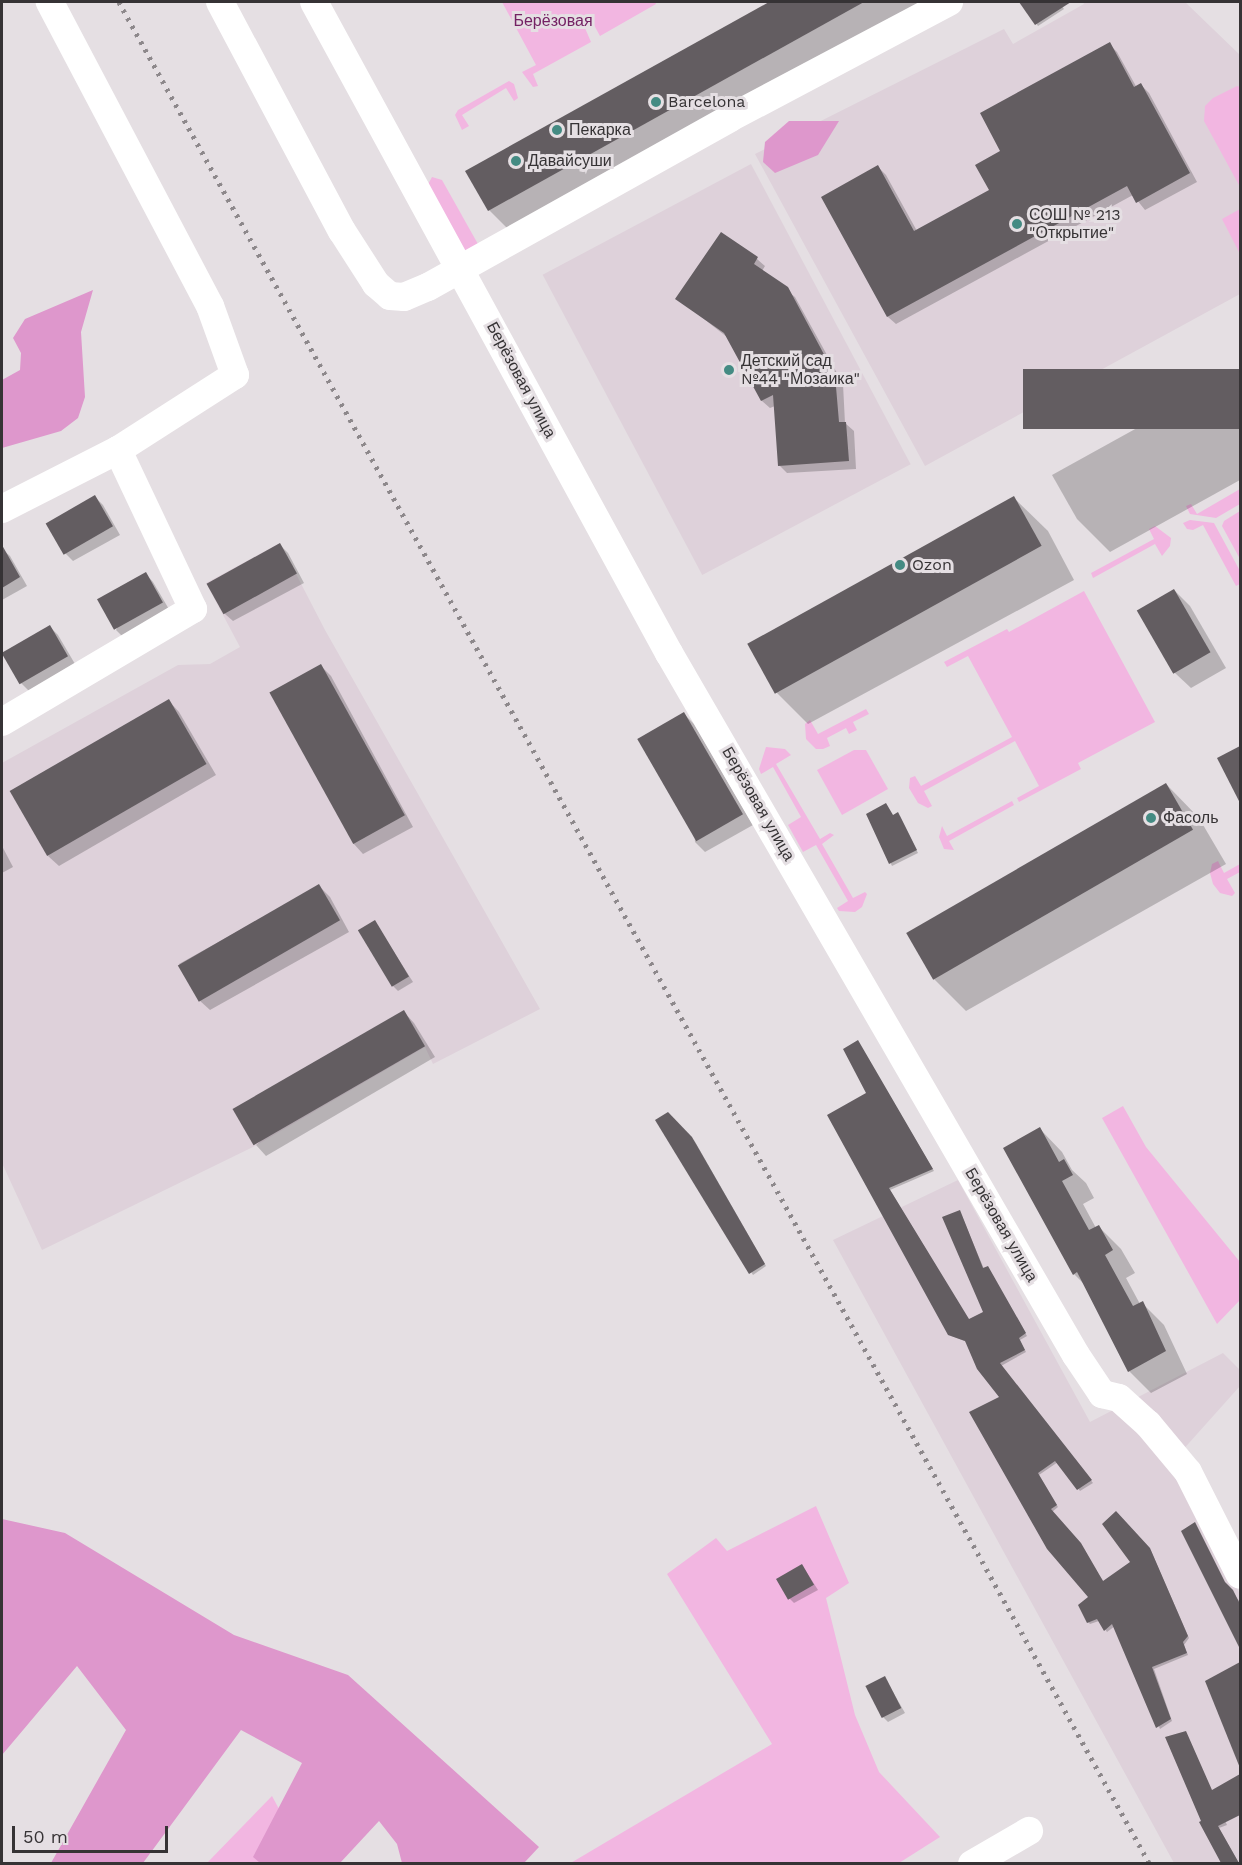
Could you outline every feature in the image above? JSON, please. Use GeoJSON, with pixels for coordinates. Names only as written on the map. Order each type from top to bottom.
{"type":"FeatureCollection","features":[{"type":"Feature","properties":{"kind":"street"},"geometry":{"type":"LineString","coordinates":[[2,509],[118,450],[235,375],[210,306],[50,2]]}},
{"type":"Feature","properties":{"kind":"street"},"geometry":{"type":"LineString","coordinates":[[220,2],[342,231],[376,284],[390,296],[405,297],[460,269],[737,114],[949,2]]}},
{"type":"Feature","properties":{"kind":"street","name":"Берёзовая улица"},"geometry":{"type":"LineString","coordinates":[[314,2],[669,653],[1076,1355],[1102,1394],[1119,1398],[1148,1424],[1188,1472],[1240,1575]]}},
{"type":"Feature","properties":{"kind":"street"},"geometry":{"type":"LineString","coordinates":[[2,722],[193,609],[118,450]]}},
{"type":"Feature","properties":{"kind":"street"},"geometry":{"type":"LineString","coordinates":[[972,1863],[1029,1831]]}},
{"type":"Feature","properties":{"kind":"shaded area","name":"СОШ № 213 \"Открытие\""},"geometry":{"type":"Polygon","coordinates":[[[1083,2],[1185,2],[1240,55],[1240,294],[925,466],[755,154],[1004,29],[1013,44],[1084,4],[1083,2]]]}},
{"type":"Feature","properties":{"kind":"shaded area"},"geometry":{"type":"Polygon","coordinates":[[[789,121],[839,121],[818,155],[775,173],[763,162],[765,142],[789,121]]]}},
{"type":"Feature","properties":{"kind":"shaded area","name":"Детский сад №44 \"Мозаика\""},"geometry":{"type":"Polygon","coordinates":[[[751,164],[911,464],[702,575],[543,275],[751,164]]]}},
{"type":"Feature","properties":{"kind":"shaded area"},"geometry":{"type":"Polygon","coordinates":[[[93,290],[81,332],[85,397],[78,418],[61,431],[2,448],[2,380],[20,370],[21,353],[13,338],[25,319],[93,290]]]}},
{"type":"Feature","properties":{"kind":"shaded area"},"geometry":{"type":"Polygon","coordinates":[[[280,543],[325,630],[540,1009],[433,1064],[425,1047],[255,1146],[42,1250],[2,1163],[2,763],[178,665],[210,664],[240,647],[206,583],[280,543]]]}},
{"type":"Feature","properties":{"kind":"shaded area"},"geometry":{"type":"Polygon","coordinates":[[[958,1180],[1090,1422],[1223,1353],[1240,1370],[1240,1386],[1172,1462],[1240,1594],[1240,1863],[1174,1863],[833,1240],[958,1180]]]}},
{"type":"Feature","properties":{"kind":"shaded area"},"geometry":{"type":"Polygon","coordinates":[[[2,1519],[65,1533],[234,1635],[348,1675],[539,1847],[524,1863],[402,1863],[397,1844],[379,1821],[340,1863],[260,1863],[253,1857],[302,1763],[241,1730],[143,1863],[51,1863],[126,1730],[77,1666],[2,1755],[2,1519]]]}},
{"type":"Feature","properties":{"kind":"green space","name":"Берёзовая"},"geometry":{"type":"Polygon","coordinates":[[[502,2],[655,2],[656,4],[600,36],[594,25],[585,28],[591,42],[533,74],[538,86],[533,87],[522,72],[536,65],[502,2]]]}},
{"type":"Feature","properties":{"kind":"green space"},"geometry":{"type":"Polygon","coordinates":[[[509,81],[514,84],[518,98],[514,101],[506,88],[462,115],[469,126],[462,130],[455,115],[458,110],[509,81]]]}},
{"type":"Feature","properties":{"kind":"green space"},"geometry":{"type":"Polygon","coordinates":[[[1237,86],[1240,87],[1240,187],[1204,121],[1205,106],[1213,98],[1237,86]]]}},
{"type":"Feature","properties":{"kind":"green space"},"geometry":{"type":"Polygon","coordinates":[[[432,177],[442,180],[483,253],[456,254],[426,188],[432,177]]]}},
{"type":"Feature","properties":{"kind":"green space"},"geometry":{"type":"Polygon","coordinates":[[[1240,209],[1240,254],[1222,219],[1240,209]]]}},
{"type":"Feature","properties":{"kind":"green space"},"geometry":{"type":"Polygon","coordinates":[[[1240,489],[1240,504],[1216,518],[1190,514],[1186,506],[1191,504],[1197,514],[1240,489]]]}},
{"type":"Feature","properties":{"kind":"green space"},"geometry":{"type":"Polygon","coordinates":[[[1240,511],[1240,559],[1222,526],[1224,521],[1240,511]]]}},
{"type":"Feature","properties":{"kind":"green space"},"geometry":{"type":"Polygon","coordinates":[[[1190,520],[1214,523],[1240,571],[1240,584],[1236,586],[1203,525],[1193,530],[1187,529],[1183,523],[1190,520]]]}},
{"type":"Feature","properties":{"kind":"green space"},"geometry":{"type":"Polygon","coordinates":[[[1155,526],[1171,538],[1170,546],[1162,556],[1155,544],[1093,578],[1091,573],[1154,539],[1149,529],[1155,526]]]}},
{"type":"Feature","properties":{"kind":"green space"},"geometry":{"type":"Polygon","coordinates":[[[1084,591],[1155,722],[1078,763],[1081,769],[1019,802],[1017,798],[1039,786],[1015,741],[924,791],[932,806],[928,808],[918,803],[909,788],[910,778],[915,776],[921,786],[1012,737],[968,656],[947,667],[944,662],[1007,629],[1009,632],[1084,591]]]}},
{"type":"Feature","properties":{"kind":"green space"},"geometry":{"type":"Polygon","coordinates":[[[866,709],[869,714],[853,722],[857,730],[849,734],[846,728],[827,738],[830,746],[816,749],[806,739],[805,724],[810,720],[818,734],[866,709]]]}},
{"type":"Feature","properties":{"kind":"green space"},"geometry":{"type":"Polygon","coordinates":[[[766,747],[785,749],[791,755],[776,764],[820,839],[830,833],[834,835],[822,844],[853,898],[865,892],[867,894],[862,907],[855,912],[839,911],[837,908],[848,901],[816,845],[803,852],[788,825],[801,817],[773,767],[761,774],[759,769],[766,747]]]}},
{"type":"Feature","properties":{"kind":"green space"},"geometry":{"type":"Polygon","coordinates":[[[854,750],[866,750],[888,789],[842,815],[817,770],[854,750]]]}},
{"type":"Feature","properties":{"kind":"green space"},"geometry":{"type":"Polygon","coordinates":[[[1012,801],[1014,805],[949,841],[954,850],[944,849],[939,837],[942,826],[947,836],[1012,801]]]}},
{"type":"Feature","properties":{"kind":"green space"},"geometry":{"type":"Polygon","coordinates":[[[1218,861],[1224,873],[1240,864],[1240,872],[1227,879],[1235,893],[1232,896],[1220,893],[1213,884],[1210,873],[1212,864],[1218,861]]]}},
{"type":"Feature","properties":{"kind":"green space"},"geometry":{"type":"Polygon","coordinates":[[[1123,1106],[1146,1147],[1240,1262],[1240,1300],[1217,1324],[1102,1118],[1123,1106]]]}},
{"type":"Feature","properties":{"kind":"green space"},"geometry":{"type":"Polygon","coordinates":[[[816,1506],[849,1583],[826,1598],[855,1715],[879,1772],[940,1837],[899,1863],[569,1864],[772,1744],[667,1574],[716,1538],[727,1551],[816,1506]]]}},
{"type":"Feature","properties":{"kind":"green space"},"geometry":{"type":"Polygon","coordinates":[[[272,1796],[308,1863],[206,1864],[272,1796]]]}},
{"type":"Feature","properties":{"kind":"building"},"geometry":{"type":"Polygon","coordinates":[[[769,2],[864,2],[488,211],[465,171],[769,2]]]}},
{"type":"Feature","properties":{"kind":"building"},"geometry":{"type":"Polygon","coordinates":[[[1019,2],[1071,2],[1035,25],[1019,2]]]}},
{"type":"Feature","properties":{"kind":"building"},"geometry":{"type":"Polygon","coordinates":[[[1110,42],[1134,87],[1141,83],[1190,173],[1136,203],[1127,186],[887,317],[821,197],[878,165],[914,231],[989,190],[975,165],[1000,151],[980,113],[1110,42]]]}},
{"type":"Feature","properties":{"kind":"building"},"geometry":{"type":"Polygon","coordinates":[[[721,232],[758,257],[754,264],[788,287],[835,375],[839,422],[846,422],[849,461],[778,466],[773,395],[761,401],[724,333],[675,299],[721,232]]]}},
{"type":"Feature","properties":{"kind":"building"},"geometry":{"type":"Polygon","coordinates":[[[1023,369],[1240,369],[1240,429],[1023,429],[1023,369]]]}},
{"type":"Feature","properties":{"kind":"building"},"geometry":{"type":"Polygon","coordinates":[[[95,495],[113,526],[64,555],[46,524],[95,495]]]}},
{"type":"Feature","properties":{"kind":"building"},"geometry":{"type":"Polygon","coordinates":[[[1014,496],[1042,546],[775,694],[747,644],[1014,496]]]}},
{"type":"Feature","properties":{"kind":"building"},"geometry":{"type":"Polygon","coordinates":[[[280,543],[297,574],[224,614],[207,584],[280,543]]]}},
{"type":"Feature","properties":{"kind":"building"},"geometry":{"type":"Polygon","coordinates":[[[2,545],[20,577],[2,588],[2,545]]]}},
{"type":"Feature","properties":{"kind":"building"},"geometry":{"type":"Polygon","coordinates":[[[146,572],[163,603],[114,630],[97,599],[146,572]]]}},
{"type":"Feature","properties":{"kind":"building"},"geometry":{"type":"Polygon","coordinates":[[[1174,589],[1210,652],[1173,674],[1137,610],[1174,589]]]}},
{"type":"Feature","properties":{"kind":"building"},"geometry":{"type":"Polygon","coordinates":[[[50,625],[68,656],[20,684],[2,653],[50,625]]]}},
{"type":"Feature","properties":{"kind":"building"},"geometry":{"type":"Polygon","coordinates":[[[321,664],[405,815],[353,844],[269,693],[321,664]]]}},
{"type":"Feature","properties":{"kind":"building"},"geometry":{"type":"Polygon","coordinates":[[[169,699],[206,764],[47,856],[10,791],[169,699]]]}},
{"type":"Feature","properties":{"kind":"building"},"geometry":{"type":"Polygon","coordinates":[[[684,712],[743,814],[696,841],[637,739],[684,712]]]}},
{"type":"Feature","properties":{"kind":"building"},"geometry":{"type":"Polygon","coordinates":[[[1240,746],[1240,803],[1217,758],[1240,746]]]}},
{"type":"Feature","properties":{"kind":"building"},"geometry":{"type":"Polygon","coordinates":[[[1166,783],[1193,830],[933,980],[906,933],[1166,783]]]}},
{"type":"Feature","properties":{"kind":"building"},"geometry":{"type":"Polygon","coordinates":[[[886,803],[893,815],[898,812],[917,850],[889,864],[866,814],[886,803]]]}},
{"type":"Feature","properties":{"kind":"building"},"geometry":{"type":"Polygon","coordinates":[[[319,884],[340,920],[199,1002],[178,966],[319,884]]]}},
{"type":"Feature","properties":{"kind":"building"},"geometry":{"type":"Polygon","coordinates":[[[375,920],[409,977],[392,987],[358,930],[375,920]]]}},
{"type":"Feature","properties":{"kind":"building"},"geometry":{"type":"Polygon","coordinates":[[[404,1010],[425,1046],[254,1145],[233,1109],[404,1010]]]}},
{"type":"Feature","properties":{"kind":"building"},"geometry":{"type":"Polygon","coordinates":[[[858,1040],[933,1169],[889,1188],[969,1319],[983,1312],[942,1217],[960,1210],[983,1268],[988,1266],[1026,1333],[1019,1338],[1025,1350],[1000,1363],[1092,1480],[1077,1490],[1055,1461],[1038,1473],[1057,1505],[1051,1509],[1081,1543],[1103,1581],[1130,1562],[1102,1524],[1116,1511],[1150,1548],[1188,1636],[1183,1642],[1187,1653],[1152,1667],[1171,1719],[1156,1728],[1112,1624],[1104,1631],[1097,1619],[1087,1623],[1078,1605],[1088,1597],[1047,1549],[969,1412],[999,1397],[977,1369],[965,1341],[948,1335],[827,1115],[866,1093],[843,1049],[858,1040]]]}},
{"type":"Feature","properties":{"kind":"building"},"geometry":{"type":"Polygon","coordinates":[[[668,1112],[692,1137],[765,1264],[749,1274],[655,1120],[668,1112]]]}},
{"type":"Feature","properties":{"kind":"building"},"geometry":{"type":"Polygon","coordinates":[[[1040,1127],[1059,1162],[1064,1159],[1073,1175],[1062,1181],[1089,1230],[1099,1225],[1113,1250],[1105,1255],[1133,1306],[1143,1301],[1166,1351],[1128,1372],[1077,1272],[1073,1275],[1003,1148],[1040,1127]]]}},
{"type":"Feature","properties":{"kind":"building"},"geometry":{"type":"Polygon","coordinates":[[[1195,1522],[1225,1582],[1233,1590],[1240,1604],[1240,1649],[1181,1531],[1195,1522]]]}},
{"type":"Feature","properties":{"kind":"building"},"geometry":{"type":"Polygon","coordinates":[[[802,1564],[814,1585],[788,1600],[776,1579],[802,1564]]]}},
{"type":"Feature","properties":{"kind":"building"},"geometry":{"type":"Polygon","coordinates":[[[1240,1662],[1240,1768],[1205,1681],[1240,1662]]]}},
{"type":"Feature","properties":{"kind":"building"},"geometry":{"type":"Polygon","coordinates":[[[885,1676],[901,1708],[882,1718],[865,1686],[885,1676]]]}},
{"type":"Feature","properties":{"kind":"building"},"geometry":{"type":"Polygon","coordinates":[[[1186,1731],[1212,1790],[1240,1774],[1240,1815],[1218,1826],[1239,1863],[1221,1863],[1199,1822],[1201,1821],[1165,1737],[1186,1731]]]}},
{"type":"Feature","properties":{"kind":"railway"},"geometry":{"type":"LineString","coordinates":[[119,2],[1150,1864]]}},
{"type":"Feature","properties":{"kind":"place","name":"Barcelona"},"geometry":{"type":"Point","coordinates":[656,102]}},
{"type":"Feature","properties":{"kind":"place","name":"Пекарка"},"geometry":{"type":"Point","coordinates":[557,130]}},
{"type":"Feature","properties":{"kind":"place","name":"Давайсуши"},"geometry":{"type":"Point","coordinates":[516,161]}},
{"type":"Feature","properties":{"kind":"place","name":"СОШ № 213 \"Открытие\""},"geometry":{"type":"Point","coordinates":[1017,224]}},
{"type":"Feature","properties":{"kind":"place","name":"Детский сад №44 \"Мозаика\""},"geometry":{"type":"Point","coordinates":[729,370]}},
{"type":"Feature","properties":{"kind":"place","name":"Ozon"},"geometry":{"type":"Point","coordinates":[900,565]}},
{"type":"Feature","properties":{"kind":"place","name":"Фасоль"},"geometry":{"type":"Point","coordinates":[1151,818]}}]}
